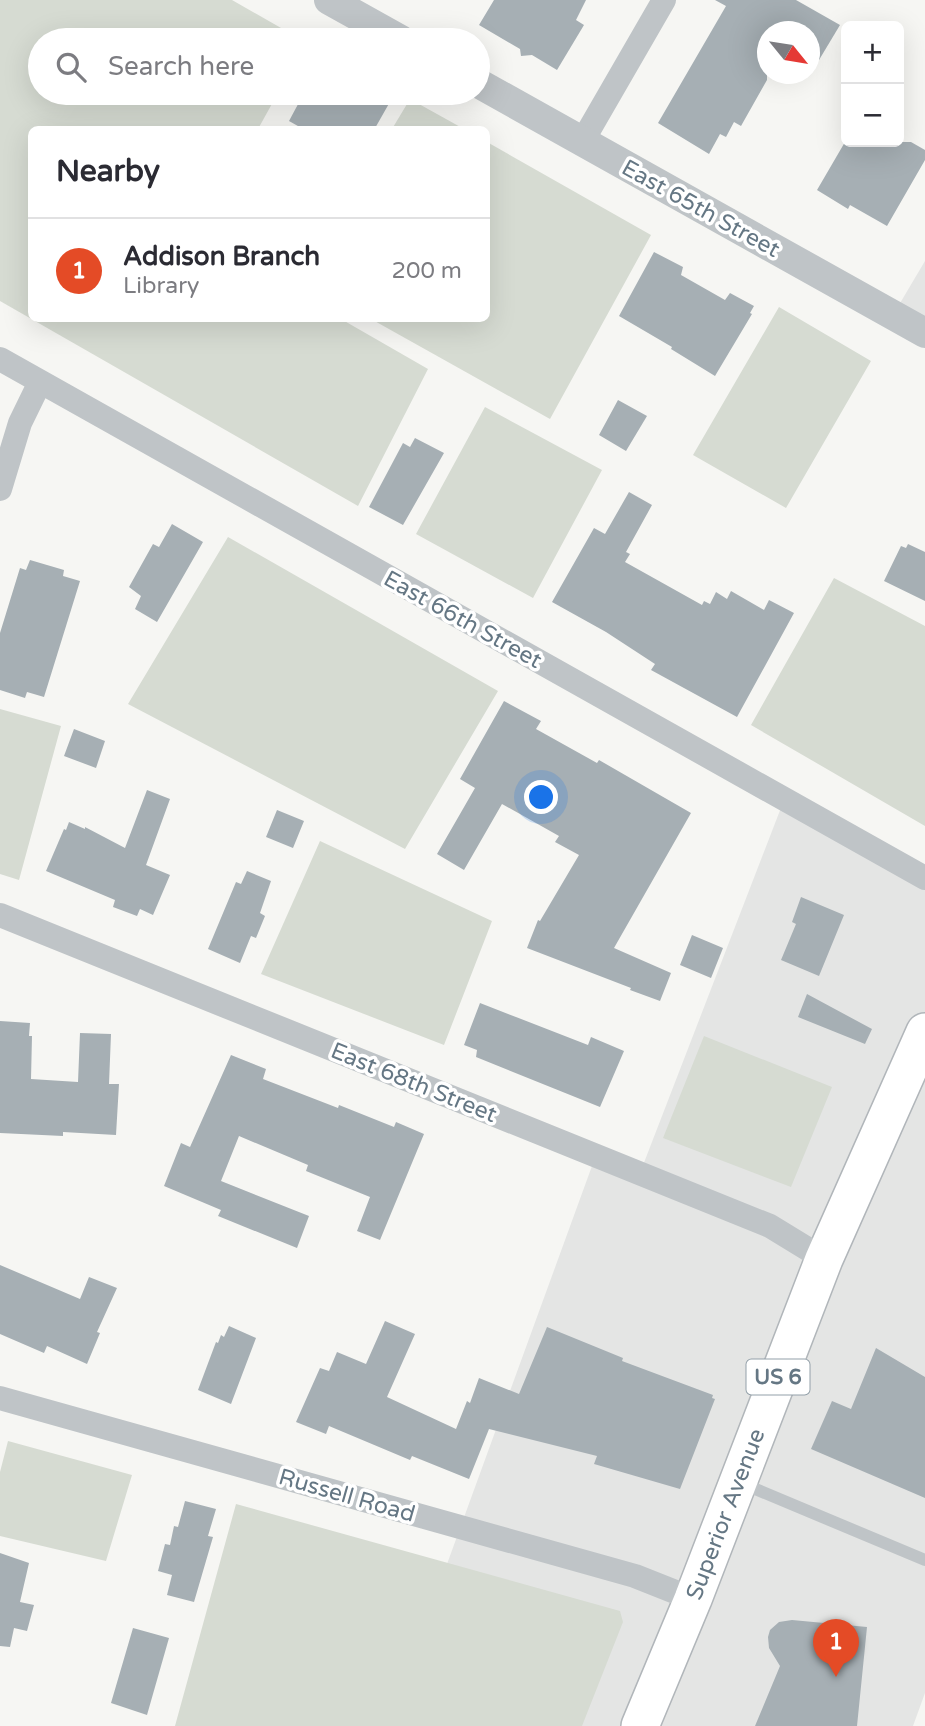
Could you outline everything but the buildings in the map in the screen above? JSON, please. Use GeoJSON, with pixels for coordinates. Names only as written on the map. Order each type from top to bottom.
{"type":"FeatureCollection","features":[{"type":"Feature","properties":{"kind":"main road","name":"Superior Avenue"},"geometry":{"type":"LineString","coordinates":[[640,1726],[824,1259],[924,1039]]}},
{"type":"Feature","properties":{"kind":"street"},"geometry":{"type":"LineString","coordinates":[[329,0],[379,28]]}},
{"type":"Feature","properties":{"kind":"street"},"geometry":{"type":"LineString","coordinates":[[582,142],[664,0]]}},
{"type":"Feature","properties":{"kind":"street","name":"East 65th Street"},"geometry":{"type":"LineString","coordinates":[[490,90],[925,332]]}},
{"type":"Feature","properties":{"kind":"street","name":"East 66th Street"},"geometry":{"type":"LineString","coordinates":[[0,359],[925,878]]}},
{"type":"Feature","properties":{"kind":"street"},"geometry":{"type":"LineString","coordinates":[[0,489],[20,423],[40,382]]}},
{"type":"Feature","properties":{"kind":"street","name":"East 68th Street"},"geometry":{"type":"LineString","coordinates":[[0,915],[770,1226],[824,1259]]}},
{"type":"Feature","properties":{"kind":"street","name":"Russell Road"},"geometry":{"type":"LineString","coordinates":[[0,1398],[635,1576],[692,1599]]}},
{"type":"Feature","properties":{"kind":"lane"},"geometry":{"type":"LineString","coordinates":[[738,1481],[925,1560]]}},
{"type":"Feature","properties":{"kind":"shaded area"},"geometry":{"type":"Polygon","coordinates":[[[0,0],[232,0],[281,28],[28,28],[28,105],[271,105],[260,126],[28,126],[28,317],[0,301],[0,0]]]}},
{"type":"Feature","properties":{"kind":"shaded area"},"geometry":{"type":"Polygon","coordinates":[[[406,105],[421,105],[459,126],[394,126],[406,105]]]}},
{"type":"Feature","properties":{"kind":"shaded area"},"geometry":{"type":"Polygon","coordinates":[[[490,144],[651,235],[550,419],[376,322],[490,322],[490,144]]]}},
{"type":"Feature","properties":{"kind":"shaded area"},"geometry":{"type":"Polygon","coordinates":[[[925,261],[925,333],[893,315],[925,261]]]}},
{"type":"Feature","properties":{"kind":"shaded area"},"geometry":{"type":"Polygon","coordinates":[[[779,307],[871,361],[786,508],[693,455],[779,307]]]}},
{"type":"Feature","properties":{"kind":"shaded area"},"geometry":{"type":"Polygon","coordinates":[[[37,322],[346,322],[428,369],[358,506],[37,322]]]}},
{"type":"Feature","properties":{"kind":"shaded area"},"geometry":{"type":"Polygon","coordinates":[[[485,407],[602,470],[533,598],[416,534],[485,407]]]}},
{"type":"Feature","properties":{"kind":"shaded area"},"geometry":{"type":"Polygon","coordinates":[[[228,537],[498,691],[405,849],[128,704],[228,537]]]}},
{"type":"Feature","properties":{"kind":"shaded area"},"geometry":{"type":"Polygon","coordinates":[[[834,578],[925,626],[925,826],[751,725],[834,578]]]}},
{"type":"Feature","properties":{"kind":"shaded area"},"geometry":{"type":"Polygon","coordinates":[[[0,709],[61,726],[19,880],[0,874],[0,709]]]}},
{"type":"Feature","properties":{"kind":"shaded area"},"geometry":{"type":"Polygon","coordinates":[[[784,800],[925,878],[925,1693],[913,1726],[388,1726],[596,1155],[640,1173],[784,800]]]}},
{"type":"Feature","properties":{"kind":"shaded area"},"geometry":{"type":"Polygon","coordinates":[[[320,841],[492,921],[444,1045],[261,974],[320,841]]]}},
{"type":"Feature","properties":{"kind":"shaded area"},"geometry":{"type":"Polygon","coordinates":[[[704,1036],[832,1087],[791,1187],[663,1138],[704,1036]]]}},
{"type":"Feature","properties":{"kind":"shaded area"},"geometry":{"type":"Polygon","coordinates":[[[8,1441],[132,1475],[106,1561],[0,1536],[0,1472],[8,1441]]]}},
{"type":"Feature","properties":{"kind":"shaded area"},"geometry":{"type":"Polygon","coordinates":[[[236,1504],[620,1611],[623,1622],[582,1726],[175,1726],[236,1504]]]}},
{"type":"Feature","properties":{"kind":"place","name":"Addison Branch"},"geometry":{"type":"Point","coordinates":[836,1677]}}]}
